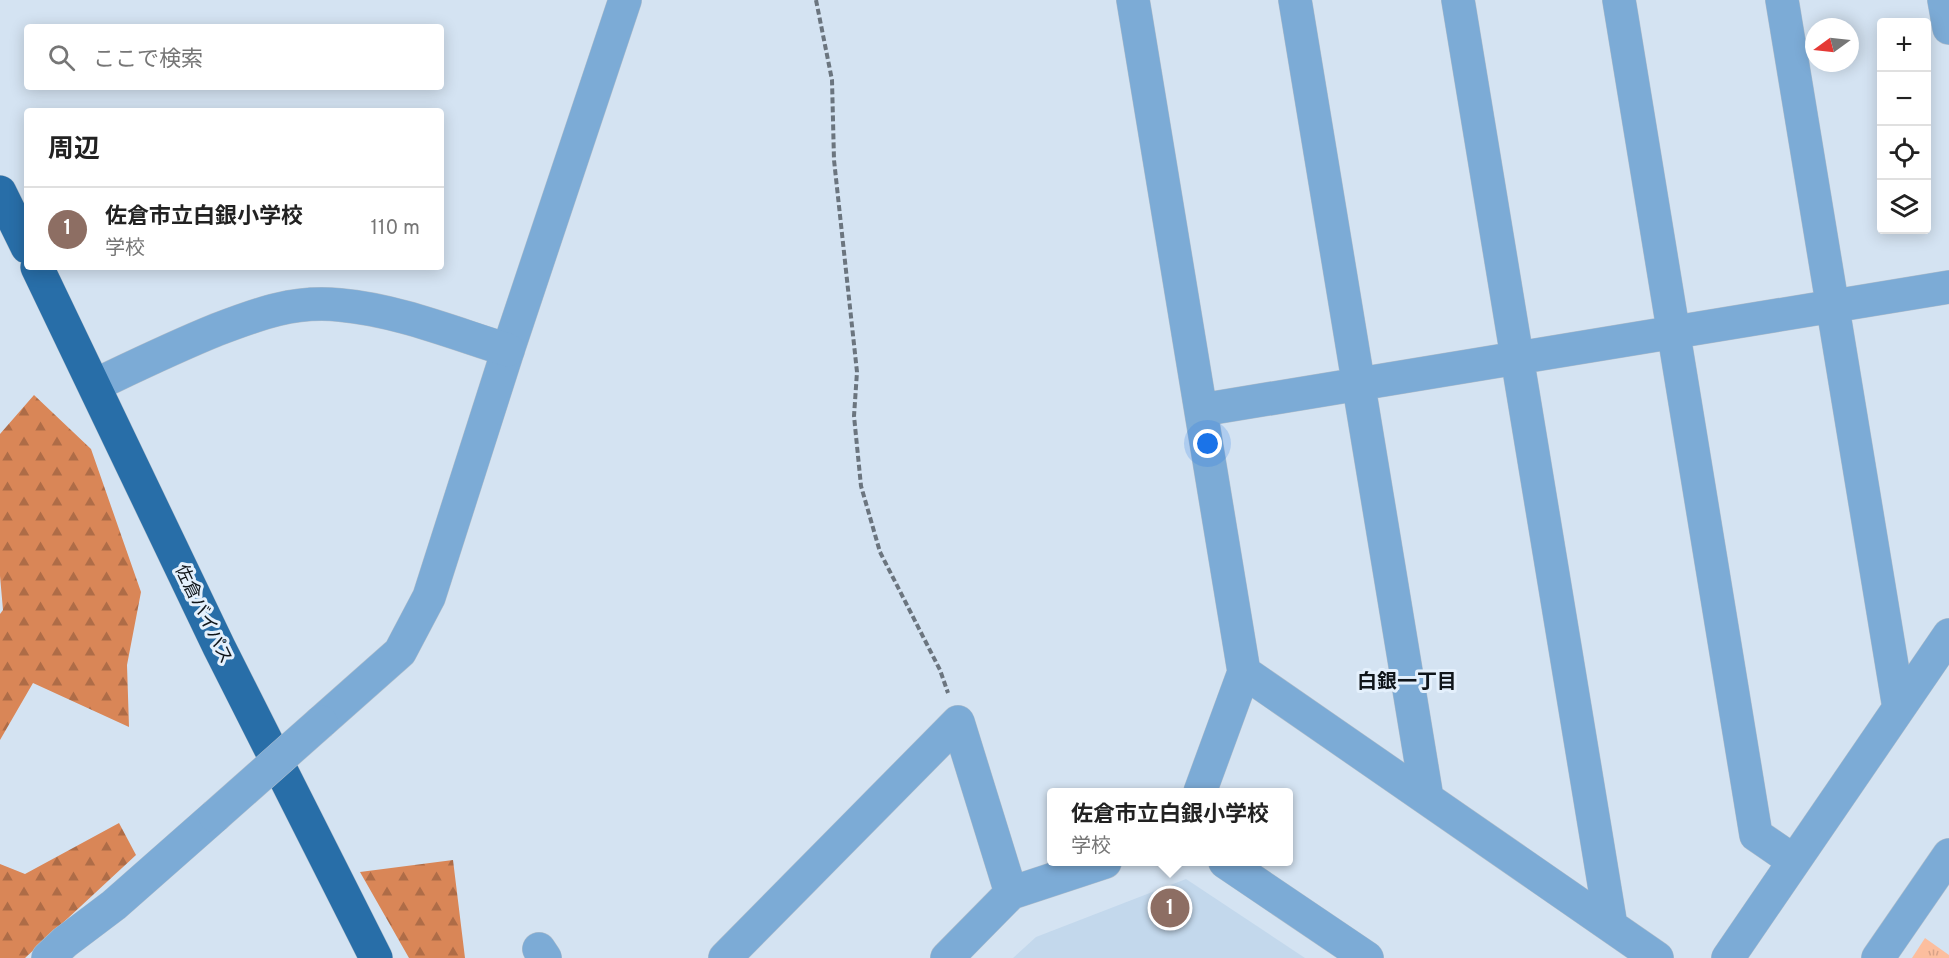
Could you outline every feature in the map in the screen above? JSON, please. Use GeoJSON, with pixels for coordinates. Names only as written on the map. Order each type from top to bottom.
{"type":"FeatureCollection","features":[{"type":"Feature","properties":{"kind":"highway"},"geometry":{"type":"LineString","coordinates":[[0,192],[24,241]]}},
{"type":"Feature","properties":{"kind":"highway","name":"佐倉バイパス"},"geometry":{"type":"LineString","coordinates":[[38,270],[219,647],[376,958]]}},
{"type":"Feature","properties":{"kind":"street"},"geometry":{"type":"LineString","coordinates":[[48,958],[65,942],[114,905],[400,652],[429,597],[508,350],[625,0]]}},
{"type":"Feature","properties":{"kind":"street"},"geometry":{"type":"LineString","coordinates":[[1133,0],[1244,672],[1201,788]]}},
{"type":"Feature","properties":{"kind":"street"},"geometry":{"type":"LineString","coordinates":[[1295,0],[1427,798]]}},
{"type":"Feature","properties":{"kind":"street"},"geometry":{"type":"LineString","coordinates":[[1458,0],[1611,926]]}},
{"type":"Feature","properties":{"kind":"street"},"geometry":{"type":"LineString","coordinates":[[1619,0],[1756,835],[1794,861]]}},
{"type":"Feature","properties":{"kind":"street"},"geometry":{"type":"LineString","coordinates":[[1782,0],[1899,708]]}},
{"type":"Feature","properties":{"kind":"street"},"geometry":{"type":"LineString","coordinates":[[1944,0],[1949,28]]}},
{"type":"Feature","properties":{"kind":"street"},"geometry":{"type":"LineString","coordinates":[[1201,410],[1949,287]]}},
{"type":"Feature","properties":{"kind":"street"},"geometry":{"type":"LineString","coordinates":[[95,385],[170,348],[262,312],[291,305],[339,304],[397,315],[508,350]]}},
{"type":"Feature","properties":{"kind":"street"},"geometry":{"type":"LineString","coordinates":[[1728,958],[1949,635]]}},
{"type":"Feature","properties":{"kind":"street"},"geometry":{"type":"LineString","coordinates":[[1244,672],[1657,958]]}},
{"type":"Feature","properties":{"kind":"street"},"geometry":{"type":"LineString","coordinates":[[725,958],[958,722],[1011,893]]}},
{"type":"Feature","properties":{"kind":"street"},"geometry":{"type":"LineString","coordinates":[[1878,958],[1949,855]]}},
{"type":"Feature","properties":{"kind":"street"},"geometry":{"type":"LineString","coordinates":[[947,958],[1011,893],[1090,866]]}},
{"type":"Feature","properties":{"kind":"street"},"geometry":{"type":"LineString","coordinates":[[1232,866],[1367,958]]}},
{"type":"Feature","properties":{"kind":"path"},"geometry":{"type":"LineString","coordinates":[[816,0],[832,80],[834,159],[857,372],[854,416],[861,486],[880,552],[940,670],[958,722]]}},
{"type":"Feature","properties":{"kind":"shaded area"},"geometry":{"type":"Polygon","coordinates":[[[1186,879],[1305,958],[1013,958],[1036,937],[1186,879]]]}},
{"type":"Feature","properties":{"kind":"green space"},"geometry":{"type":"Polygon","coordinates":[[[34,395],[91,449],[141,592],[127,665],[129,727],[33,683],[0,740],[0,614],[3,610],[0,576],[0,434],[34,395]]]}},
{"type":"Feature","properties":{"kind":"green space"},"geometry":{"type":"Polygon","coordinates":[[[119,823],[136,855],[25,958],[0,958],[0,864],[25,874],[119,823]]]}},
{"type":"Feature","properties":{"kind":"green space"},"geometry":{"type":"Polygon","coordinates":[[[453,860],[465,958],[409,958],[360,872],[453,860]]]}},
{"type":"Feature","properties":{"kind":"green space"},"geometry":{"type":"Polygon","coordinates":[[[1925,938],[1949,955],[1949,958],[1912,958],[1925,938]]]}},
{"type":"Feature","properties":{"kind":"place","name":"佐倉市立白銀小学校"},"geometry":{"type":"Point","coordinates":[1170,908]}},
{"type":"Feature","properties":{"kind":"district","name":"白銀一丁目"},"geometry":{"type":"Point","coordinates":[1407,681]}}]}
